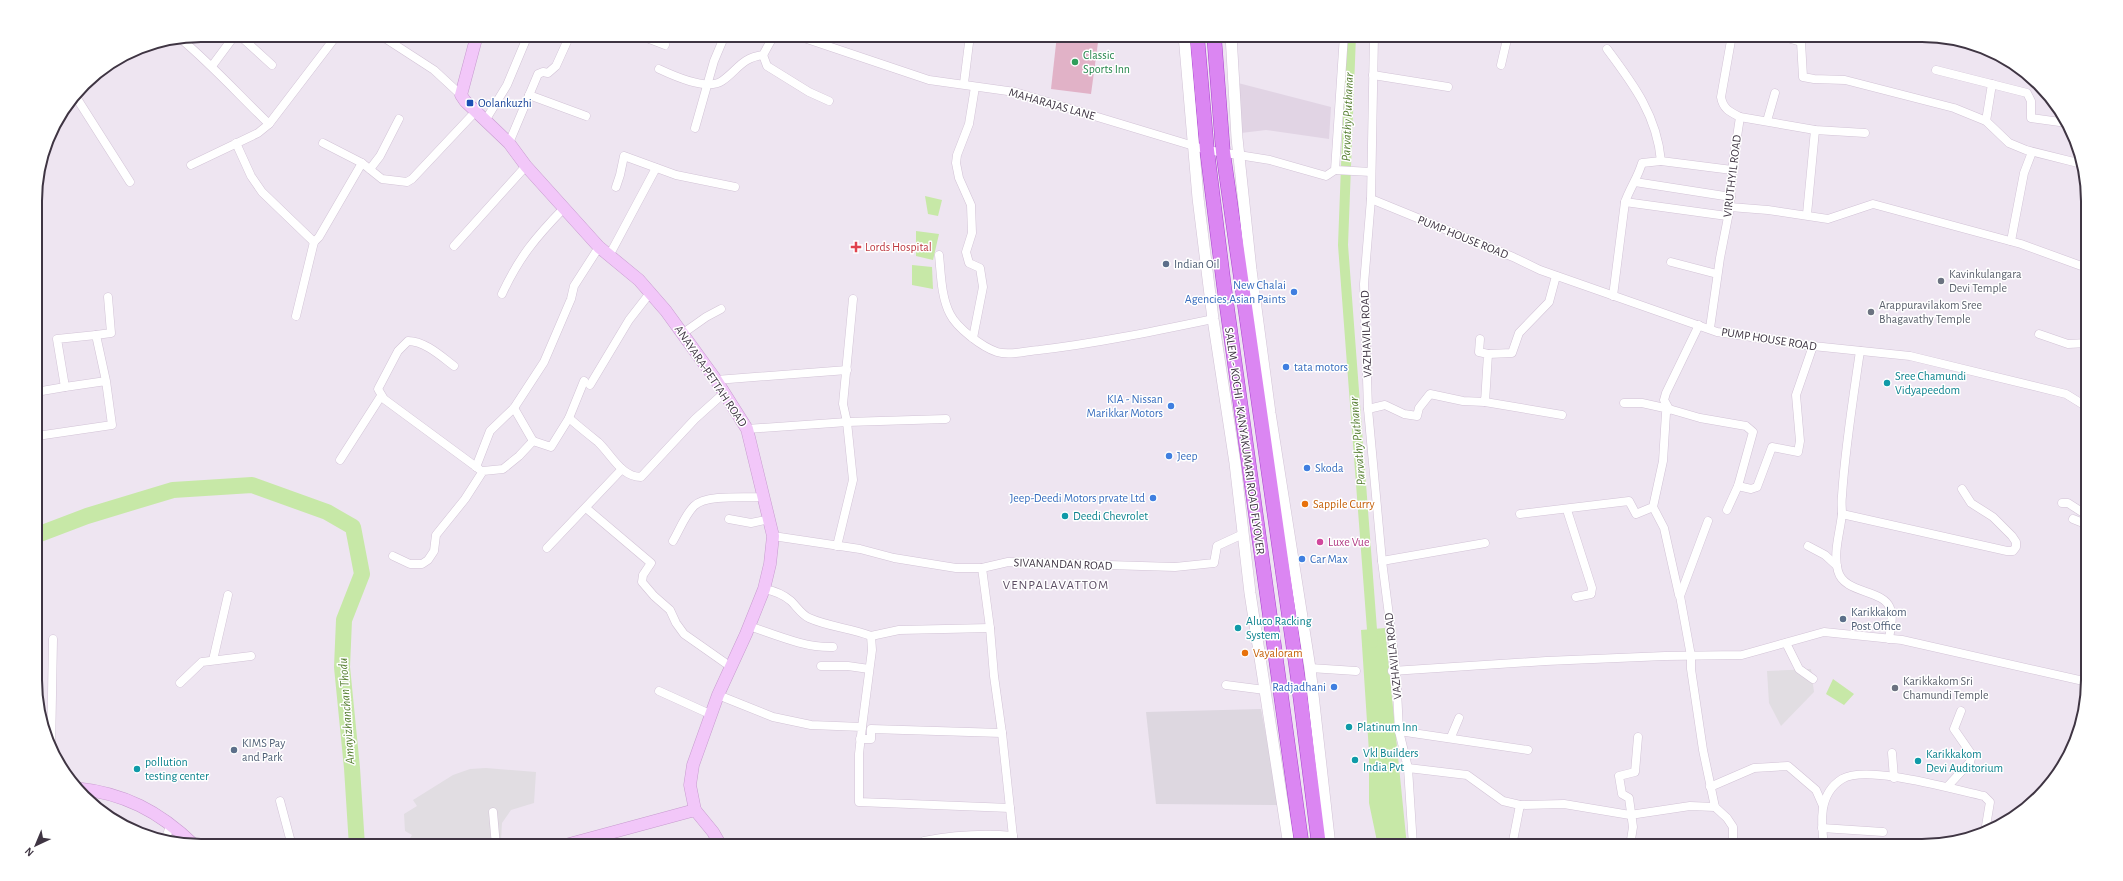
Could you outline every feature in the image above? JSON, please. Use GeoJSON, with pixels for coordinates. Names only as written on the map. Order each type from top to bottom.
{"type":"FeatureCollection","features":[{"type":"Feature","properties":{"kind":"highway","name":"SALEM - KOCHI - KANYAKUMARI ROAD FLYOVER"},"geometry":{"type":"LineString","coordinates":[[1197,42],[1201,148],[1301,839]]}},
{"type":"Feature","properties":{"kind":"highway","name":"SALEM - KOCHI - KANYAKUMARI ROAD FLYOVER"},"geometry":{"type":"LineString","coordinates":[[1215,42],[1223,152],[1298,679],[1318,839]]}},
{"type":"Feature","properties":{"kind":"main road"},"geometry":{"type":"LineString","coordinates":[[462,95],[475,42]]}},
{"type":"Feature","properties":{"kind":"main road","name":"ANAYARA-PETTAH ROAD"},"geometry":{"type":"LineString","coordinates":[[462,95],[485,121],[509,143],[526,166],[599,247],[608,256],[639,280],[716,380],[747,429],[773,536],[770,564],[764,589],[718,695],[693,765],[690,786],[695,810]]}},
{"type":"Feature","properties":{"kind":"main road"},"geometry":{"type":"LineString","coordinates":[[88,791],[125,799],[156,813],[187,839]]}},
{"type":"Feature","properties":{"kind":"main road"},"geometry":{"type":"LineString","coordinates":[[588,839],[695,810],[717,839]]}},
{"type":"Feature","properties":{"kind":"street"},"geometry":{"type":"LineString","coordinates":[[212,66],[230,42]]}},
{"type":"Feature","properties":{"kind":"street"},"geometry":{"type":"LineString","coordinates":[[247,42],[272,65]]}},
{"type":"Feature","properties":{"kind":"street"},"geometry":{"type":"LineString","coordinates":[[192,165],[258,133],[269,124],[332,42]]}},
{"type":"Feature","properties":{"kind":"street"},"geometry":{"type":"LineString","coordinates":[[391,42],[434,70],[462,95]]}},
{"type":"Feature","properties":{"kind":"street"},"geometry":{"type":"LineString","coordinates":[[485,121],[507,85],[525,42]]}},
{"type":"Feature","properties":{"kind":"street"},"geometry":{"type":"LineString","coordinates":[[509,143],[538,74],[543,72],[548,73],[556,66],[567,42]]}},
{"type":"Feature","properties":{"kind":"street"},"geometry":{"type":"LineString","coordinates":[[657,42],[665,45]]}},
{"type":"Feature","properties":{"kind":"street"},"geometry":{"type":"LineString","coordinates":[[695,128],[714,61],[722,42]]}},
{"type":"Feature","properties":{"kind":"street"},"geometry":{"type":"LineString","coordinates":[[659,69],[683,80],[707,84],[721,82],[746,60],[763,55],[770,42]]}},
{"type":"Feature","properties":{"kind":"street","name":"MAHARAJAS LANE"},"geometry":{"type":"LineString","coordinates":[[817,42],[930,80],[964,83],[1015,92],[1201,148],[1270,160],[1326,176],[1333,172],[1371,172]]}},
{"type":"Feature","properties":{"kind":"street"},"geometry":{"type":"LineString","coordinates":[[964,83],[969,42]]}},
{"type":"Feature","properties":{"kind":"street"},"geometry":{"type":"LineString","coordinates":[[1185,42],[1201,148],[1198,198],[1213,319],[1235,463],[1243,534],[1265,690],[1289,839]]}},
{"type":"Feature","properties":{"kind":"street"},"geometry":{"type":"LineString","coordinates":[[1231,42],[1239,154],[1260,341],[1310,668],[1329,839]]}},
{"type":"Feature","properties":{"kind":"street"},"geometry":{"type":"LineString","coordinates":[[1333,172],[1343,42]]}},
{"type":"Feature","properties":{"kind":"street","name":"VAZHAVILA ROAD"},"geometry":{"type":"LineString","coordinates":[[1374,42],[1371,199],[1364,284],[1368,409],[1399,731],[1408,768],[1412,839]]}},
{"type":"Feature","properties":{"kind":"street"},"geometry":{"type":"LineString","coordinates":[[1501,65],[1506,42]]}},
{"type":"Feature","properties":{"kind":"street"},"geometry":{"type":"LineString","coordinates":[[1731,42],[1721,97],[1722,104],[1729,112],[1740,117],[1815,130],[1865,134]]}},
{"type":"Feature","properties":{"kind":"street"},"geometry":{"type":"LineString","coordinates":[[1801,42],[1803,77],[1814,79],[1845,80],[1954,108],[1986,121],[2009,143],[2032,152],[2077,163]]}},
{"type":"Feature","properties":{"kind":"street"},"geometry":{"type":"LineString","coordinates":[[185,43],[212,66],[269,124]]}},
{"type":"Feature","properties":{"kind":"street"},"geometry":{"type":"LineString","coordinates":[[1608,49],[1645,104],[1659,139],[1661,161]]}},
{"type":"Feature","properties":{"kind":"street"},"geometry":{"type":"LineString","coordinates":[[763,55],[767,66],[809,92],[829,101]]}},
{"type":"Feature","properties":{"kind":"street"},"geometry":{"type":"LineString","coordinates":[[1936,70],[2027,93],[2031,101],[2031,118],[2060,122]]}},
{"type":"Feature","properties":{"kind":"street"},"geometry":{"type":"LineString","coordinates":[[1373,75],[1448,87]]}},
{"type":"Feature","properties":{"kind":"street"},"geometry":{"type":"LineString","coordinates":[[1986,121],[1992,84]]}},
{"type":"Feature","properties":{"kind":"street"},"geometry":{"type":"LineString","coordinates":[[973,338],[983,283],[980,268],[969,263],[966,252],[972,233],[972,206],[959,178],[956,163],[957,155],[970,117],[975,86]]}},
{"type":"Feature","properties":{"kind":"street"},"geometry":{"type":"LineString","coordinates":[[1767,121],[1775,92]]}},
{"type":"Feature","properties":{"kind":"street"},"geometry":{"type":"LineString","coordinates":[[529,95],[586,116]]}},
{"type":"Feature","properties":{"kind":"street"},"geometry":{"type":"LineString","coordinates":[[78,100],[130,182]]}},
{"type":"Feature","properties":{"kind":"street"},"geometry":{"type":"LineString","coordinates":[[323,143],[362,163],[382,179],[407,182],[412,179],[476,111]]}},
{"type":"Feature","properties":{"kind":"street","name":"VIRUTHYIL ROAD"},"geometry":{"type":"LineString","coordinates":[[1710,328],[1717,274],[1730,207],[1732,170],[1740,117]]}},
{"type":"Feature","properties":{"kind":"street"},"geometry":{"type":"LineString","coordinates":[[370,169],[380,156],[399,119]]}},
{"type":"Feature","properties":{"kind":"street"},"geometry":{"type":"LineString","coordinates":[[1807,214],[1815,130]]}},
{"type":"Feature","properties":{"kind":"street"},"geometry":{"type":"LineString","coordinates":[[236,143],[251,176],[262,192],[314,242]]}},
{"type":"Feature","properties":{"kind":"street"},"geometry":{"type":"LineString","coordinates":[[2011,241],[2024,173],[2032,152]]}},
{"type":"Feature","properties":{"kind":"street"},"geometry":{"type":"LineString","coordinates":[[616,187],[624,156],[676,175],[736,187]]}},
{"type":"Feature","properties":{"kind":"street"},"geometry":{"type":"LineString","coordinates":[[1613,296],[1626,202],[1642,163],[1661,161],[1732,170]]}},
{"type":"Feature","properties":{"kind":"street"},"geometry":{"type":"LineString","coordinates":[[296,316],[314,242],[319,237],[362,163]]}},
{"type":"Feature","properties":{"kind":"street"},"geometry":{"type":"LineString","coordinates":[[454,246],[526,166]]}},
{"type":"Feature","properties":{"kind":"street"},"geometry":{"type":"LineString","coordinates":[[608,256],[656,168]]}},
{"type":"Feature","properties":{"kind":"street"},"geometry":{"type":"LineString","coordinates":[[1635,182],[1731,197]]}},
{"type":"Feature","properties":{"kind":"street","name":"PUMP HOUSE ROAD"},"geometry":{"type":"LineString","coordinates":[[1371,199],[1556,276],[1710,328],[1717,332],[1813,346],[1910,356],[2066,394],[2081,403]]}},
{"type":"Feature","properties":{"kind":"street"},"geometry":{"type":"LineString","coordinates":[[1626,202],[1728,216]]}},
{"type":"Feature","properties":{"kind":"street"},"geometry":{"type":"LineString","coordinates":[[1730,207],[1807,214],[1828,218],[1873,204],[2011,241],[2081,266]]}},
{"type":"Feature","properties":{"kind":"street"},"geometry":{"type":"LineString","coordinates":[[502,294],[512,272],[533,240],[564,208]]}},
{"type":"Feature","properties":{"kind":"street"},"geometry":{"type":"LineString","coordinates":[[393,556],[410,564],[422,564],[428,560],[434,551],[436,535],[465,499],[480,469],[490,432],[514,408],[544,362],[571,298],[574,286],[599,247]]}},
{"type":"Feature","properties":{"kind":"street"},"geometry":{"type":"LineString","coordinates":[[939,254],[945,301],[950,315],[983,346],[998,352],[1011,353],[1146,334],[1213,319]]}},
{"type":"Feature","properties":{"kind":"street"},"geometry":{"type":"LineString","coordinates":[[1671,262],[1717,274]]}},
{"type":"Feature","properties":{"kind":"street"},"geometry":{"type":"LineString","coordinates":[[1480,339],[1479,352],[1488,354],[1512,353],[1519,333],[1548,302],[1556,276]]}},
{"type":"Feature","properties":{"kind":"street"},"geometry":{"type":"LineString","coordinates":[[514,408],[533,441],[550,447],[569,418],[587,383],[629,320],[650,293]]}},
{"type":"Feature","properties":{"kind":"street"},"geometry":{"type":"LineString","coordinates":[[65,387],[57,339],[111,333],[108,297]]}},
{"type":"Feature","properties":{"kind":"street"},"geometry":{"type":"LineString","coordinates":[[837,546],[853,480],[847,422],[843,404],[853,298]]}},
{"type":"Feature","properties":{"kind":"street"},"geometry":{"type":"LineString","coordinates":[[682,334],[700,320],[721,309]]}},
{"type":"Feature","properties":{"kind":"street"},"geometry":{"type":"LineString","coordinates":[[1669,409],[1664,400],[1666,392],[1699,325]]}},
{"type":"Feature","properties":{"kind":"street"},"geometry":{"type":"LineString","coordinates":[[2039,334],[2068,344],[2081,343]]}},
{"type":"Feature","properties":{"kind":"street"},"geometry":{"type":"LineString","coordinates":[[42,435],[112,425],[106,381],[96,335]]}},
{"type":"Feature","properties":{"kind":"street"},"geometry":{"type":"LineString","coordinates":[[454,366],[422,344],[408,341],[398,351],[378,389],[381,396],[480,469],[503,469],[519,456],[533,441]]}},
{"type":"Feature","properties":{"kind":"street"},"geometry":{"type":"LineString","coordinates":[[1738,486],[1751,488],[1757,487],[1772,447],[1798,452],[1800,441],[1796,395],[1813,346]]}},
{"type":"Feature","properties":{"kind":"street"},"geometry":{"type":"LineString","coordinates":[[1860,351],[1845,468],[1842,514],[1836,539],[1837,566],[1841,579],[1887,603],[1891,609],[1889,639]]}},
{"type":"Feature","properties":{"kind":"street"},"geometry":{"type":"LineString","coordinates":[[1485,402],[1488,354]]}},
{"type":"Feature","properties":{"kind":"street"},"geometry":{"type":"LineString","coordinates":[[716,380],[847,370]]}},
{"type":"Feature","properties":{"kind":"street"},"geometry":{"type":"LineString","coordinates":[[42,391],[106,381]]}},
{"type":"Feature","properties":{"kind":"street"},"geometry":{"type":"LineString","coordinates":[[569,418],[599,443],[622,469],[633,477],[640,477],[695,419],[724,393]]}},
{"type":"Feature","properties":{"kind":"street"},"geometry":{"type":"LineString","coordinates":[[1368,409],[1384,405],[1404,414],[1417,416],[1419,408],[1430,394],[1463,401],[1485,402],[1562,415]]}},
{"type":"Feature","properties":{"kind":"street"},"geometry":{"type":"LineString","coordinates":[[340,460],[381,396]]}},
{"type":"Feature","properties":{"kind":"street"},"geometry":{"type":"LineString","coordinates":[[1624,403],[1642,403],[1700,418],[1751,428],[1754,432],[1738,486],[1727,510]]}},
{"type":"Feature","properties":{"kind":"street"},"geometry":{"type":"LineString","coordinates":[[1669,409],[1666,413],[1663,462],[1653,507],[1664,528],[1680,596],[1691,656],[1692,676],[1710,787],[1715,807],[1727,818],[1733,828],[1733,839]]}},
{"type":"Feature","properties":{"kind":"street"},"geometry":{"type":"LineString","coordinates":[[747,429],[847,422],[946,419]]}},
{"type":"Feature","properties":{"kind":"street"},"geometry":{"type":"LineString","coordinates":[[547,548],[622,469]]}},
{"type":"Feature","properties":{"kind":"street"},"geometry":{"type":"LineString","coordinates":[[1842,514],[2007,551],[2013,550],[2016,547],[2016,542],[2012,536],[1993,517],[1971,504],[1962,489]]}},
{"type":"Feature","properties":{"kind":"street"},"geometry":{"type":"LineString","coordinates":[[673,541],[693,506],[704,499],[764,497]]}},
{"type":"Feature","properties":{"kind":"street"},"geometry":{"type":"LineString","coordinates":[[1520,514],[1630,502],[1636,514],[1653,507]]}},
{"type":"Feature","properties":{"kind":"street"},"geometry":{"type":"LineString","coordinates":[[2062,503],[2068,503],[2081,511]]}},
{"type":"Feature","properties":{"kind":"street"},"geometry":{"type":"LineString","coordinates":[[586,508],[651,563],[643,575],[642,582],[654,596],[670,610],[679,628],[731,667]]}},
{"type":"Feature","properties":{"kind":"street"},"geometry":{"type":"LineString","coordinates":[[1567,510],[1592,588],[1591,594],[1576,597]]}},
{"type":"Feature","properties":{"kind":"street"},"geometry":{"type":"LineString","coordinates":[[729,519],[751,523],[770,520]]}},
{"type":"Feature","properties":{"kind":"street"},"geometry":{"type":"LineString","coordinates":[[2073,519],[2081,522]]}},
{"type":"Feature","properties":{"kind":"street"},"geometry":{"type":"LineString","coordinates":[[1680,596],[1708,522]]}},
{"type":"Feature","properties":{"kind":"street","name":"SIVANANDAN ROAD"},"geometry":{"type":"LineString","coordinates":[[773,536],[956,568],[982,568],[1008,562],[1175,567],[1214,563],[1217,546],[1243,534]]}},
{"type":"Feature","properties":{"kind":"street"},"geometry":{"type":"LineString","coordinates":[[1382,561],[1485,543]]}},
{"type":"Feature","properties":{"kind":"street"},"geometry":{"type":"LineString","coordinates":[[1808,546],[1825,555],[1837,566]]}},
{"type":"Feature","properties":{"kind":"street"},"geometry":{"type":"LineString","coordinates":[[982,568],[1013,839]]}},
{"type":"Feature","properties":{"kind":"street"},"geometry":{"type":"LineString","coordinates":[[764,589],[779,592],[791,601],[807,617],[828,625],[850,629],[871,636],[899,630],[990,628]]}},
{"type":"Feature","properties":{"kind":"street"},"geometry":{"type":"LineString","coordinates":[[214,660],[228,595]]}},
{"type":"Feature","properties":{"kind":"street"},"geometry":{"type":"LineString","coordinates":[[749,626],[780,637],[821,647],[833,647]]}},
{"type":"Feature","properties":{"kind":"street"},"geometry":{"type":"LineString","coordinates":[[1394,670],[1546,661],[1742,655],[1824,632],[1889,639],[2081,680]]}},
{"type":"Feature","properties":{"kind":"street"},"geometry":{"type":"LineString","coordinates":[[871,636],[869,669],[860,739],[859,802],[1010,808]]}},
{"type":"Feature","properties":{"kind":"street"},"geometry":{"type":"LineString","coordinates":[[51,734],[53,640]]}},
{"type":"Feature","properties":{"kind":"street"},"geometry":{"type":"LineString","coordinates":[[1786,643],[1799,669],[1813,679]]}},
{"type":"Feature","properties":{"kind":"street"},"geometry":{"type":"LineString","coordinates":[[180,683],[202,662],[251,656]]}},
{"type":"Feature","properties":{"kind":"street"},"geometry":{"type":"LineString","coordinates":[[821,666],[848,666],[869,669]]}},
{"type":"Feature","properties":{"kind":"street"},"geometry":{"type":"LineString","coordinates":[[1310,668],[1356,671]]}},
{"type":"Feature","properties":{"kind":"street"},"geometry":{"type":"LineString","coordinates":[[1226,685],[1265,690]]}},
{"type":"Feature","properties":{"kind":"street"},"geometry":{"type":"LineString","coordinates":[[659,691],[712,715]]}},
{"type":"Feature","properties":{"kind":"street"},"geometry":{"type":"LineString","coordinates":[[718,695],[773,717],[811,724],[862,727]]}},
{"type":"Feature","properties":{"kind":"street"},"geometry":{"type":"LineString","coordinates":[[1948,786],[1970,762],[1972,755],[1954,729],[1961,712]]}},
{"type":"Feature","properties":{"kind":"street"},"geometry":{"type":"LineString","coordinates":[[1451,737],[1459,718]]}},
{"type":"Feature","properties":{"kind":"street"},"geometry":{"type":"LineString","coordinates":[[860,739],[871,739],[871,729],[1002,733]]}},
{"type":"Feature","properties":{"kind":"street"},"geometry":{"type":"LineString","coordinates":[[1399,731],[1451,737],[1528,750]]}},
{"type":"Feature","properties":{"kind":"street"},"geometry":{"type":"LineString","coordinates":[[1631,839],[1633,827],[1630,815],[1629,798],[1622,794],[1618,776],[1635,772],[1638,737]]}},
{"type":"Feature","properties":{"kind":"street"},"geometry":{"type":"LineString","coordinates":[[1892,753],[1894,778]]}},
{"type":"Feature","properties":{"kind":"street"},"geometry":{"type":"LineString","coordinates":[[1710,787],[1754,768],[1788,766],[1816,790],[1823,806]]}},
{"type":"Feature","properties":{"kind":"street"},"geometry":{"type":"LineString","coordinates":[[1408,768],[1467,775],[1503,801],[1520,805],[1564,804],[1630,815],[1690,806],[1715,807]]}},
{"type":"Feature","properties":{"kind":"street"},"geometry":{"type":"LineString","coordinates":[[1823,839],[1821,820],[1823,806],[1835,785],[1850,776],[1894,778],[1931,782],[1988,798],[1990,807],[1986,826]]}},
{"type":"Feature","properties":{"kind":"street"},"geometry":{"type":"LineString","coordinates":[[280,801],[290,839]]}},
{"type":"Feature","properties":{"kind":"street"},"geometry":{"type":"LineString","coordinates":[[1513,839],[1520,805]]}},
{"type":"Feature","properties":{"kind":"street"},"geometry":{"type":"LineString","coordinates":[[492,812],[495,839]]}},
{"type":"Feature","properties":{"kind":"street"},"geometry":{"type":"LineString","coordinates":[[167,835],[171,824]]}},
{"type":"Feature","properties":{"kind":"street"},"geometry":{"type":"LineString","coordinates":[[1822,828],[1883,832]]}},
{"type":"Feature","properties":{"kind":"street"},"geometry":{"type":"LineString","coordinates":[[933,839],[950,835],[986,833],[1013,836]]}},
{"type":"Feature","properties":{"kind":"shaded area","name":"Classic Sports Inn"},"geometry":{"type":"Polygon","coordinates":[[[1056,42],[1098,42],[1091,94],[1051,89],[1056,42]]]}},
{"type":"Feature","properties":{"kind":"shaded area"},"geometry":{"type":"Polygon","coordinates":[[[1238,83],[1331,107],[1329,139],[1266,130],[1241,133],[1238,83]]]}},
{"type":"Feature","properties":{"kind":"shaded area"},"geometry":{"type":"Polygon","coordinates":[[[925,196],[942,200],[938,216],[928,214],[925,196]]]}},
{"type":"Feature","properties":{"kind":"shaded area"},"geometry":{"type":"Polygon","coordinates":[[[916,231],[939,234],[933,260],[916,256],[916,231]]]}},
{"type":"Feature","properties":{"kind":"shaded area"},"geometry":{"type":"Polygon","coordinates":[[[912,265],[932,267],[933,289],[912,285],[912,265]]]}},
{"type":"Feature","properties":{"kind":"shaded area"},"geometry":{"type":"Polygon","coordinates":[[[1385,628],[1406,839],[1377,839],[1369,803],[1369,752],[1361,630],[1385,628]]]}},
{"type":"Feature","properties":{"kind":"shaded area"},"geometry":{"type":"Polygon","coordinates":[[[1811,669],[1814,692],[1781,726],[1769,703],[1767,671],[1811,669]]]}},
{"type":"Feature","properties":{"kind":"shaded area"},"geometry":{"type":"Polygon","coordinates":[[[1833,679],[1854,694],[1844,705],[1826,694],[1833,679]]]}},
{"type":"Feature","properties":{"kind":"shaded area"},"geometry":{"type":"Polygon","coordinates":[[[1261,709],[1279,805],[1156,804],[1146,712],[1261,709]]]}},
{"type":"Feature","properties":{"kind":"shaded area"},"geometry":{"type":"Polygon","coordinates":[[[486,768],[536,772],[534,803],[511,810],[502,823],[501,839],[409,839],[412,835],[405,831],[404,814],[417,806],[413,800],[453,775],[470,769],[486,768]]]}},
{"type":"Feature","properties":{"kind":"waterway","name":"Parvathy Puthanar"},"geometry":{"type":"LineString","coordinates":[[1351,42],[1343,245],[1373,643]]}},
{"type":"Feature","properties":{"kind":"waterway","name":"Amayizhanchan Thodu"},"geometry":{"type":"LineString","coordinates":[[42,533],[87,516],[173,490],[252,485],[327,512],[353,527],[362,574],[344,620],[342,667],[352,768],[357,839]]}},
{"type":"Feature","properties":{"kind":"place","name":"Classic Sports Inn"},"geometry":{"type":"Point","coordinates":[1075,62]}},
{"type":"Feature","properties":{"kind":"place","name":"Oolankuzhi"},"geometry":{"type":"Point","coordinates":[470,103]}},
{"type":"Feature","properties":{"kind":"place","name":"Lords Hospital"},"geometry":{"type":"Point","coordinates":[856,247]}},
{"type":"Feature","properties":{"kind":"place","name":"Indian Oil"},"geometry":{"type":"Point","coordinates":[1166,264]}},
{"type":"Feature","properties":{"kind":"place","name":"Kavinkulangara Devi Temple"},"geometry":{"type":"Point","coordinates":[1941,281]}},
{"type":"Feature","properties":{"kind":"place","name":"New Chalai Agencies,Asian Paints"},"geometry":{"type":"Point","coordinates":[1294,292]}},
{"type":"Feature","properties":{"kind":"place","name":"Arappuravilakom Sree Bhagavathy Temple"},"geometry":{"type":"Point","coordinates":[1871,312]}},
{"type":"Feature","properties":{"kind":"place","name":"tata motors"},"geometry":{"type":"Point","coordinates":[1286,367]}},
{"type":"Feature","properties":{"kind":"place","name":"Sree Chamundi Vidyapeedom"},"geometry":{"type":"Point","coordinates":[1887,383]}},
{"type":"Feature","properties":{"kind":"place","name":"KIA - Nissan Marikkar Motors"},"geometry":{"type":"Point","coordinates":[1171,406]}},
{"type":"Feature","properties":{"kind":"place","name":"Jeep"},"geometry":{"type":"Point","coordinates":[1169,456]}},
{"type":"Feature","properties":{"kind":"place","name":"Skoda"},"geometry":{"type":"Point","coordinates":[1307,468]}},
{"type":"Feature","properties":{"kind":"place","name":"Jeep-Deedi Motors prvate Ltd"},"geometry":{"type":"Point","coordinates":[1153,498]}},
{"type":"Feature","properties":{"kind":"place","name":"Sappile Curry"},"geometry":{"type":"Point","coordinates":[1305,504]}},
{"type":"Feature","properties":{"kind":"place","name":"Deedi Chevrolet"},"geometry":{"type":"Point","coordinates":[1065,516]}},
{"type":"Feature","properties":{"kind":"place","name":"Luxe Vue"},"geometry":{"type":"Point","coordinates":[1320,542]}},
{"type":"Feature","properties":{"kind":"place","name":"Car Max"},"geometry":{"type":"Point","coordinates":[1302,559]}},
{"type":"Feature","properties":{"kind":"place","name":"Karikkakom Post Office"},"geometry":{"type":"Point","coordinates":[1843,619]}},
{"type":"Feature","properties":{"kind":"place","name":"Aluco Racking System"},"geometry":{"type":"Point","coordinates":[1238,628]}},
{"type":"Feature","properties":{"kind":"place","name":"Vayaloram"},"geometry":{"type":"Point","coordinates":[1245,653]}},
{"type":"Feature","properties":{"kind":"place","name":"Radjadhani"},"geometry":{"type":"Point","coordinates":[1334,687]}},
{"type":"Feature","properties":{"kind":"place","name":"Karikkakom Sri Chamundi Temple"},"geometry":{"type":"Point","coordinates":[1895,688]}},
{"type":"Feature","properties":{"kind":"place","name":"Platinum Inn"},"geometry":{"type":"Point","coordinates":[1349,727]}},
{"type":"Feature","properties":{"kind":"place","name":"KIMS Pay and Park"},"geometry":{"type":"Point","coordinates":[234,750]}},
{"type":"Feature","properties":{"kind":"place","name":"Vkl Builders India Pvt"},"geometry":{"type":"Point","coordinates":[1355,760]}},
{"type":"Feature","properties":{"kind":"place","name":"Karikkakom Devi Auditorium"},"geometry":{"type":"Point","coordinates":[1918,761]}},
{"type":"Feature","properties":{"kind":"place","name":"pollution testing center"},"geometry":{"type":"Point","coordinates":[137,769]}},
{"type":"Feature","properties":{"kind":"district","name":"VENPALAVATTOM"},"geometry":{"type":"Point","coordinates":[1056,585]}}]}
